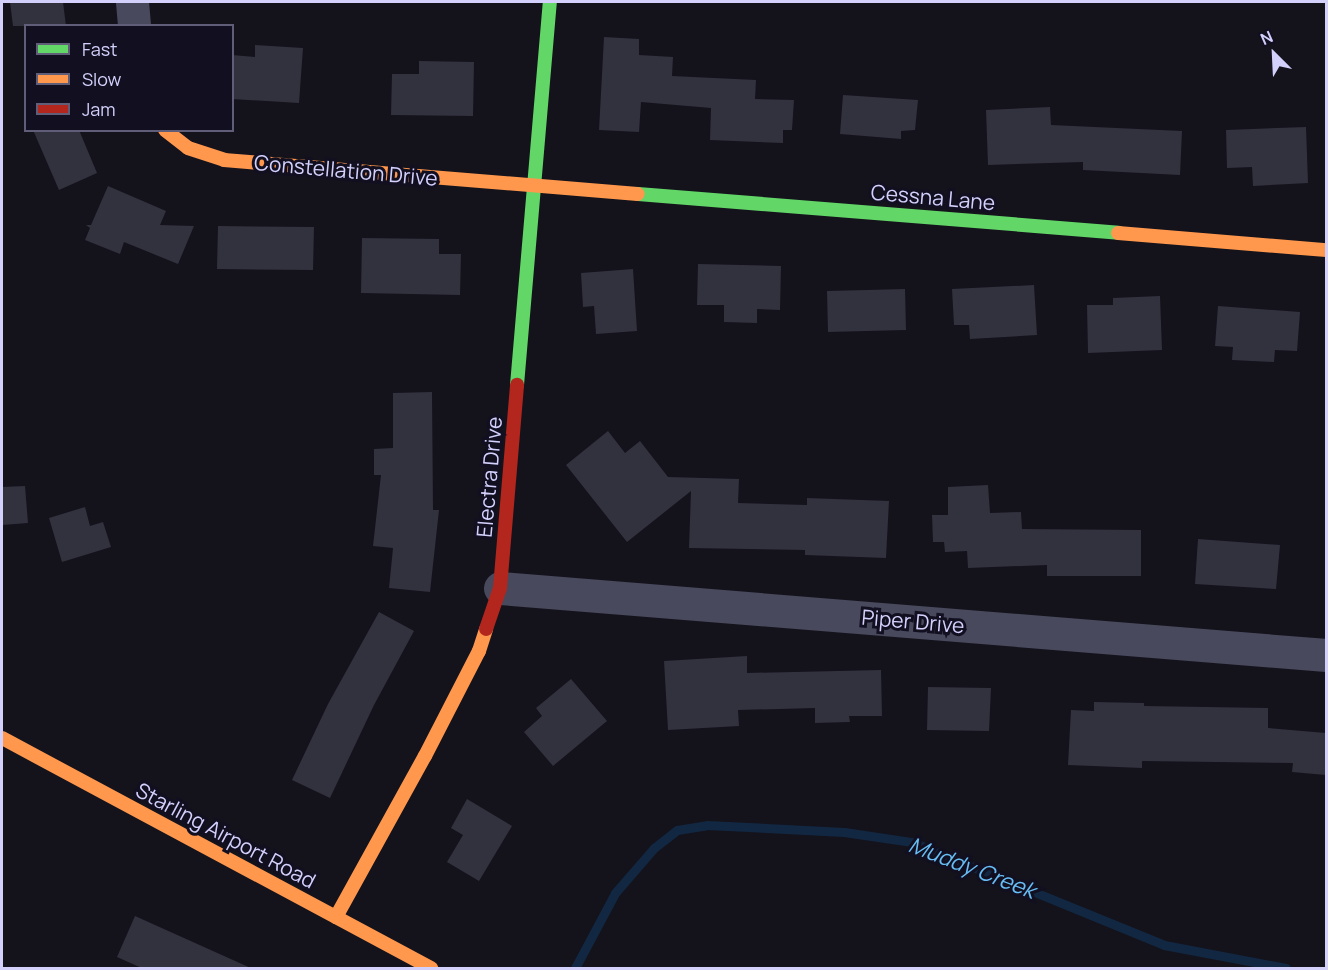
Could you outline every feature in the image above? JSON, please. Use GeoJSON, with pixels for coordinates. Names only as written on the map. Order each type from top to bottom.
{"type":"FeatureCollection","features":[{"type":"Feature","properties":{"kind":"street"},"geometry":{"type":"LineString","coordinates":[[132,2],[134,24]]}},
{"type":"Feature","properties":{"kind":"street","name":"Electra Drive"},"geometry":{"type":"LineString","coordinates":[[336,917],[425,756],[479,651],[500,588],[550,2]]}},
{"type":"Feature","properties":{"kind":"street","name":"Constellation Drive"},"geometry":{"type":"LineString","coordinates":[[168,132],[188,148],[224,160],[535,185]]}},
{"type":"Feature","properties":{"kind":"street","name":"Cessna Lane"},"geometry":{"type":"LineString","coordinates":[[535,185],[1326,250]]}},
{"type":"Feature","properties":{"kind":"street","name":"Piper Drive"},"geometry":{"type":"LineString","coordinates":[[500,588],[1326,655]]}},
{"type":"Feature","properties":{"kind":"street","name":"Starling Airport Road"},"geometry":{"type":"LineString","coordinates":[[2,738],[431,969]]}},
{"type":"Feature","properties":{"kind":"building"},"geometry":{"type":"Polygon","coordinates":[[[10,2],[63,2],[66,24],[13,26],[10,2]]]}},
{"type":"Feature","properties":{"kind":"building"},"geometry":{"type":"Polygon","coordinates":[[[604,37],[639,39],[639,55],[673,57],[672,76],[756,80],[755,99],[794,100],[792,130],[783,130],[783,143],[710,140],[711,108],[641,102],[639,132],[599,130],[604,37]]]}},
{"type":"Feature","properties":{"kind":"building"},"geometry":{"type":"Polygon","coordinates":[[[255,45],[303,48],[299,103],[234,99],[234,55],[255,57],[255,45]]]}},
{"type":"Feature","properties":{"kind":"building"},"geometry":{"type":"Polygon","coordinates":[[[419,61],[474,62],[473,116],[391,115],[392,74],[419,74],[419,61]]]}},
{"type":"Feature","properties":{"kind":"building"},"geometry":{"type":"Polygon","coordinates":[[[843,95],[918,100],[915,130],[901,131],[901,139],[840,134],[843,95]]]}},
{"type":"Feature","properties":{"kind":"building"},"geometry":{"type":"Polygon","coordinates":[[[1050,107],[1051,125],[1182,131],[1180,175],[1083,170],[1083,162],[988,165],[986,110],[1050,107]]]}},
{"type":"Feature","properties":{"kind":"building"},"geometry":{"type":"Polygon","coordinates":[[[1306,127],[1308,183],[1253,186],[1252,167],[1227,168],[1226,130],[1306,127]]]}},
{"type":"Feature","properties":{"kind":"building"},"geometry":{"type":"Polygon","coordinates":[[[34,132],[80,132],[97,173],[59,190],[34,132]]]}},
{"type":"Feature","properties":{"kind":"building"},"geometry":{"type":"Polygon","coordinates":[[[108,186],[166,211],[160,225],[194,226],[178,264],[124,242],[120,254],[85,240],[90,228],[86,225],[91,225],[108,186]]]}},
{"type":"Feature","properties":{"kind":"building"},"geometry":{"type":"Polygon","coordinates":[[[218,226],[314,227],[313,270],[217,269],[218,226]]]}},
{"type":"Feature","properties":{"kind":"building"},"geometry":{"type":"Polygon","coordinates":[[[362,238],[439,239],[439,254],[461,254],[460,295],[361,293],[362,238]]]}},
{"type":"Feature","properties":{"kind":"building"},"geometry":{"type":"Polygon","coordinates":[[[698,264],[781,266],[780,310],[757,309],[757,323],[724,322],[724,305],[697,305],[698,264]]]}},
{"type":"Feature","properties":{"kind":"building"},"geometry":{"type":"Polygon","coordinates":[[[633,269],[637,331],[596,334],[594,306],[583,307],[581,273],[633,269]]]}},
{"type":"Feature","properties":{"kind":"building"},"geometry":{"type":"Polygon","coordinates":[[[1034,285],[1037,335],[970,339],[969,325],[954,325],[952,289],[1034,285]]]}},
{"type":"Feature","properties":{"kind":"building"},"geometry":{"type":"Polygon","coordinates":[[[905,289],[906,330],[828,332],[827,291],[905,289]]]}},
{"type":"Feature","properties":{"kind":"building"},"geometry":{"type":"Polygon","coordinates":[[[1160,296],[1162,350],[1088,353],[1087,305],[1113,305],[1113,298],[1160,296]]]}},
{"type":"Feature","properties":{"kind":"building"},"geometry":{"type":"Polygon","coordinates":[[[1218,306],[1300,312],[1297,351],[1275,350],[1274,362],[1232,360],[1233,347],[1215,346],[1218,306]]]}},
{"type":"Feature","properties":{"kind":"building"},"geometry":{"type":"Polygon","coordinates":[[[432,392],[433,510],[439,510],[430,592],[389,588],[393,548],[373,546],[381,475],[374,475],[374,449],[393,448],[393,393],[432,392]]]}},
{"type":"Feature","properties":{"kind":"building"},"geometry":{"type":"Polygon","coordinates":[[[608,431],[625,453],[640,441],[668,477],[739,479],[738,503],[807,505],[807,498],[889,501],[886,558],[805,555],[805,550],[689,548],[691,491],[627,542],[566,465],[608,431]]]}},
{"type":"Feature","properties":{"kind":"building"},"geometry":{"type":"Polygon","coordinates":[[[988,485],[990,513],[1021,512],[1022,529],[1141,530],[1141,576],[1047,576],[1047,565],[968,568],[967,551],[945,552],[944,542],[933,542],[932,515],[948,515],[948,487],[988,485]]]}},
{"type":"Feature","properties":{"kind":"building"},"geometry":{"type":"Polygon","coordinates":[[[25,486],[28,523],[2,525],[2,487],[25,486]]]}},
{"type":"Feature","properties":{"kind":"building"},"geometry":{"type":"Polygon","coordinates":[[[85,507],[90,526],[103,522],[111,547],[62,562],[49,518],[85,507]]]}},
{"type":"Feature","properties":{"kind":"building"},"geometry":{"type":"Polygon","coordinates":[[[1198,539],[1280,545],[1276,589],[1195,584],[1198,539]]]}},
{"type":"Feature","properties":{"kind":"building"},"geometry":{"type":"Polygon","coordinates":[[[379,612],[414,631],[374,705],[330,798],[292,780],[328,704],[379,612]]]}},
{"type":"Feature","properties":{"kind":"building"},"geometry":{"type":"Polygon","coordinates":[[[747,656],[747,673],[881,670],[882,716],[849,716],[850,722],[815,723],[815,708],[738,710],[739,726],[668,730],[664,661],[747,656]]]}},
{"type":"Feature","properties":{"kind":"building"},"geometry":{"type":"Polygon","coordinates":[[[571,679],[607,721],[553,766],[524,732],[542,716],[536,708],[571,679]]]}},
{"type":"Feature","properties":{"kind":"building"},"geometry":{"type":"Polygon","coordinates":[[[928,687],[991,688],[989,731],[927,730],[928,687]]]}},
{"type":"Feature","properties":{"kind":"building"},"geometry":{"type":"Polygon","coordinates":[[[1094,702],[1144,703],[1144,706],[1268,708],[1268,728],[1326,733],[1326,775],[1292,772],[1293,763],[1142,761],[1142,768],[1068,765],[1071,710],[1094,711],[1094,702]]]}},
{"type":"Feature","properties":{"kind":"building"},"geometry":{"type":"Polygon","coordinates":[[[467,799],[512,826],[479,881],[447,862],[463,835],[451,828],[467,799]]]}},
{"type":"Feature","properties":{"kind":"building"},"geometry":{"type":"Polygon","coordinates":[[[135,916],[253,969],[144,969],[117,957],[135,916]]]}},
{"type":"Feature","properties":{"kind":"waterway","name":"Muddy Creek"},"geometry":{"type":"LineString","coordinates":[[575,968],[615,893],[654,848],[677,830],[707,825],[844,832],[912,842],[1164,945],[1286,968]]}},
{"type":"Feature","properties":{"kind":"traffic: fast"},"geometry":{"type":"LineString","coordinates":[[517,385],[550,2]]}},
{"type":"Feature","properties":{"kind":"traffic: fast"},"geometry":{"type":"LineString","coordinates":[[638,194],[1118,233]]}},
{"type":"Feature","properties":{"kind":"traffic: slow"},"geometry":{"type":"LineString","coordinates":[[168,132],[188,148],[224,160],[638,194]]}},
{"type":"Feature","properties":{"kind":"traffic: slow"},"geometry":{"type":"LineString","coordinates":[[1118,233],[1326,250]]}},
{"type":"Feature","properties":{"kind":"traffic: slow"},"geometry":{"type":"LineString","coordinates":[[336,917],[425,756],[479,651],[486,629]]}},
{"type":"Feature","properties":{"kind":"traffic: slow"},"geometry":{"type":"LineString","coordinates":[[2,738],[431,968]]}},
{"type":"Feature","properties":{"kind":"traffic: jam"},"geometry":{"type":"LineString","coordinates":[[486,629],[500,588],[517,385]]}}]}
